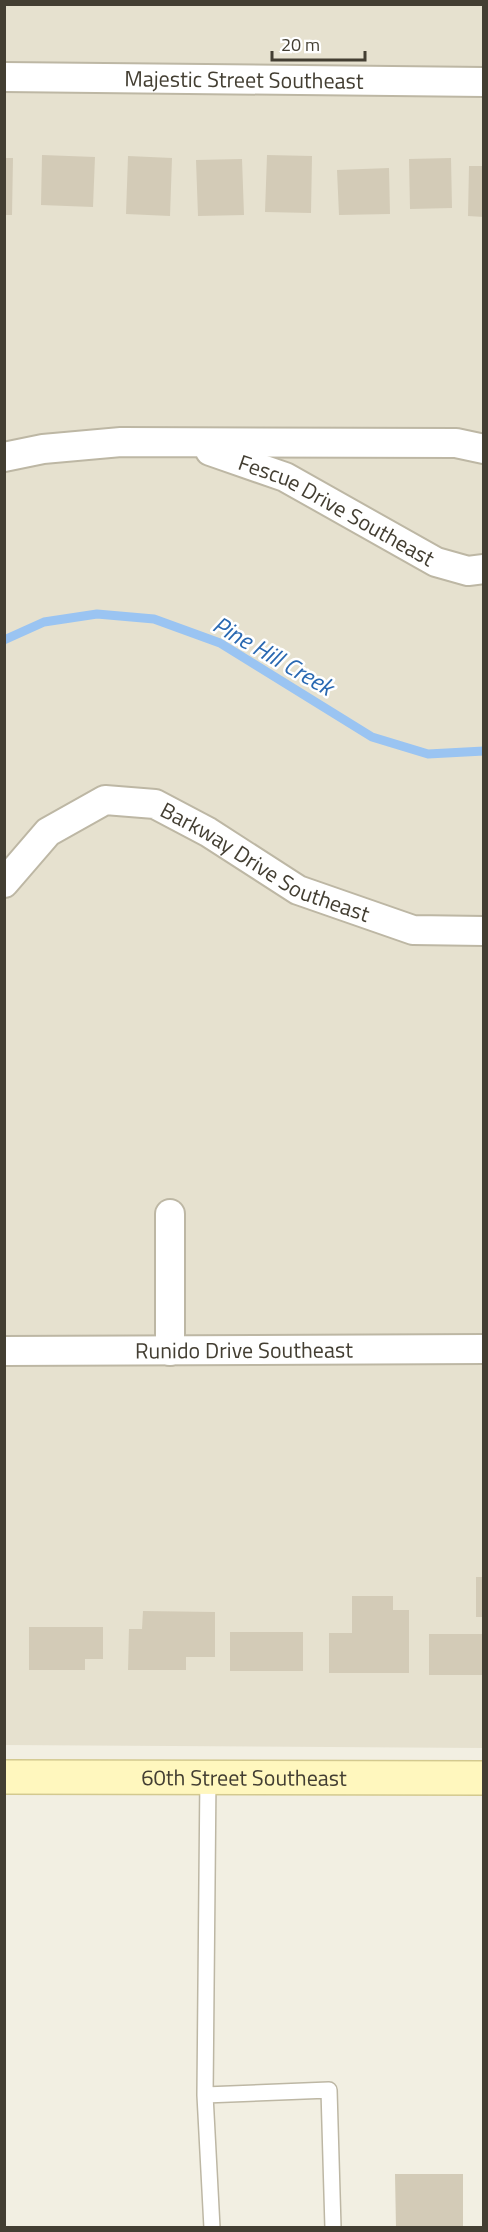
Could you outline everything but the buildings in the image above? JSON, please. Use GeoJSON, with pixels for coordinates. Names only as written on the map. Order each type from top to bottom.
{"type":"FeatureCollection","features":[{"type":"Feature","properties":{"kind":"main road","name":"60th Street Southeast"},"geometry":{"type":"LineString","coordinates":[[4,1777],[208,1775],[483,1778]]}},
{"type":"Feature","properties":{"kind":"street","name":"Majestic Street Southeast"},"geometry":{"type":"LineString","coordinates":[[4,77],[483,82]]}},
{"type":"Feature","properties":{"kind":"street","name":"Fescue Drive Southeast"},"geometry":{"type":"LineString","coordinates":[[4,457],[43,448],[121,442],[456,443],[483,449]]}},
{"type":"Feature","properties":{"kind":"street","name":"Fescue Drive Southeast"},"geometry":{"type":"LineString","coordinates":[[188,443],[285,477],[436,562],[468,571],[483,569]]}},
{"type":"Feature","properties":{"kind":"street","name":"Barkway Drive Southeast"},"geometry":{"type":"LineString","coordinates":[[4,883],[48,832],[105,800],[155,804],[208,832],[298,890],[413,930],[483,931]]}},
{"type":"Feature","properties":{"kind":"street"},"geometry":{"type":"LineString","coordinates":[[170,1214],[170,1351]]}},
{"type":"Feature","properties":{"kind":"street","name":"Runido Drive Southeast"},"geometry":{"type":"LineString","coordinates":[[4,1351],[483,1349]]}},
{"type":"Feature","properties":{"kind":"lane"},"geometry":{"type":"LineString","coordinates":[[208,1775],[205,2095],[212,2228]]}},
{"type":"Feature","properties":{"kind":"lane"},"geometry":{"type":"LineString","coordinates":[[205,2095],[329,2090],[333,2228]]}},
{"type":"Feature","properties":{"kind":"shaded area"},"geometry":{"type":"Polygon","coordinates":[[[5,5],[483,5],[483,1748],[5,1745],[5,5]]]}},
{"type":"Feature","properties":{"kind":"waterway","name":"Pine Hill Creek"},"geometry":{"type":"LineString","coordinates":[[4,640],[44,622],[97,614],[154,619],[220,643],[372,737],[428,754],[484,751]]}}]}
